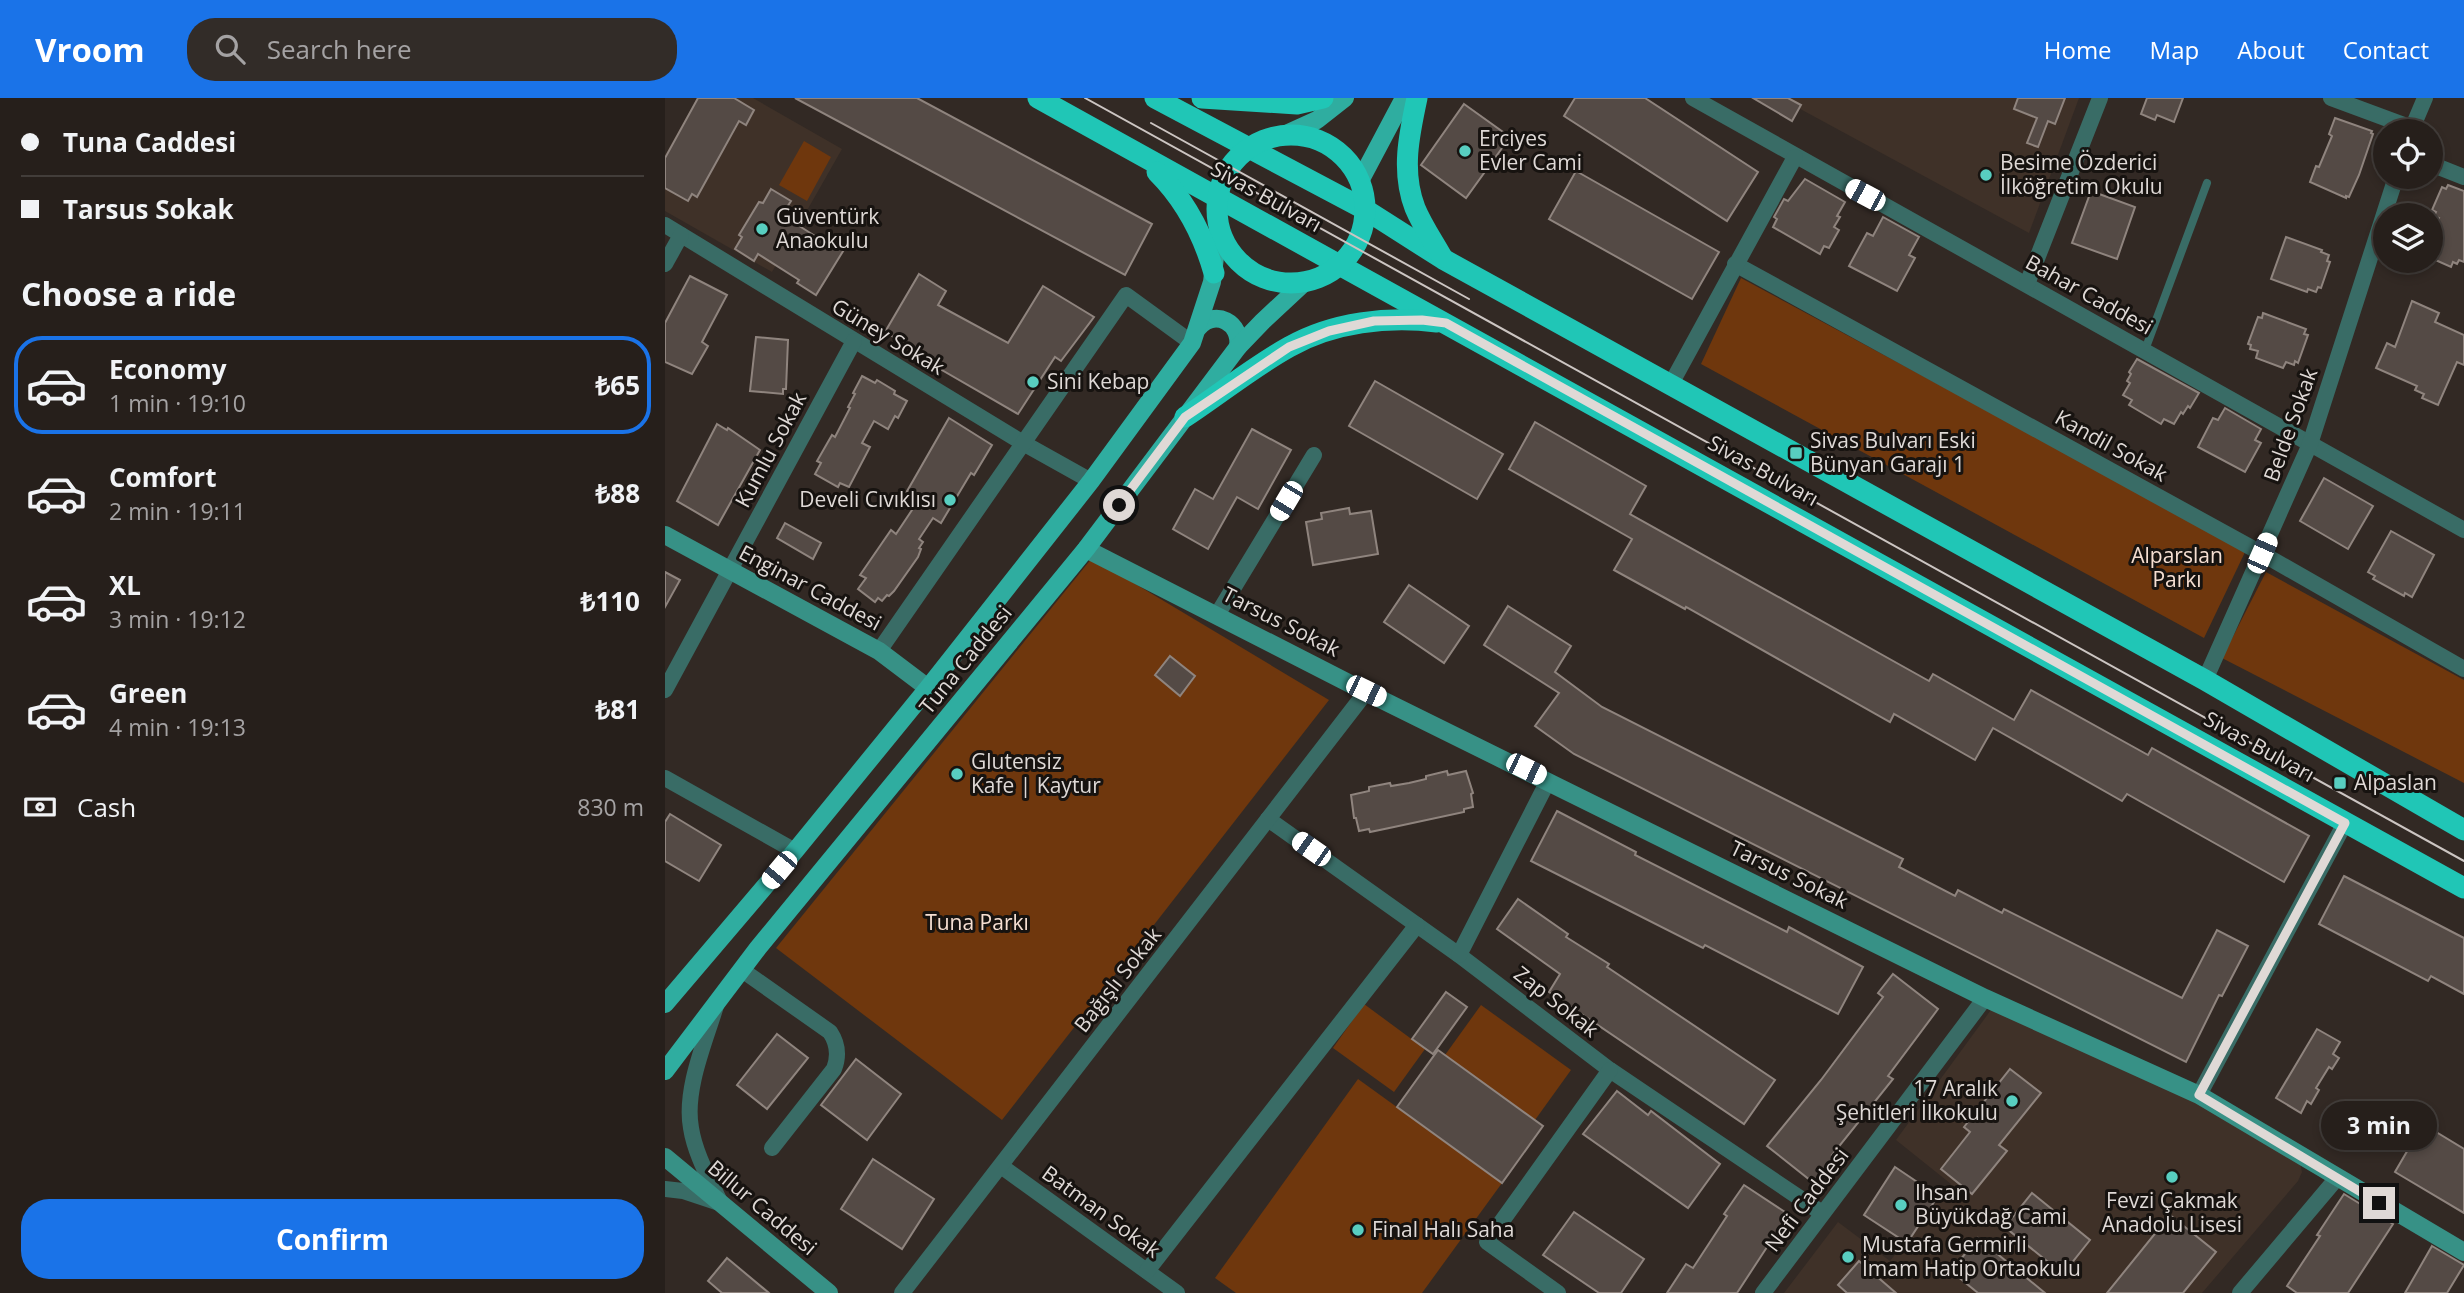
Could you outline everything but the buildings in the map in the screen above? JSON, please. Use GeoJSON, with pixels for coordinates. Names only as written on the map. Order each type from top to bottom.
{"type":"FeatureCollection","features":[{"type":"Feature","properties":{"kind":"highway","name":"Sivas Bulvarı"},"geometry":{"type":"LineString","coordinates":[[1038,98],[2464,888]]}},
{"type":"Feature","properties":{"kind":"highway","name":"Sivas Bulvarı"},"geometry":{"type":"LineString","coordinates":[[1154,98],[1366,210],[1443,259],[2205,680],[2464,830]]}},
{"type":"Feature","properties":{"kind":"highway"},"geometry":{"type":"LineString","coordinates":[[1202,98],[1297,104],[1323,98]]}},
{"type":"Feature","properties":{"kind":"highway"},"geometry":{"type":"LineString","coordinates":[[1417,98],[1408,143],[1407,176],[1415,208],[1443,259]]}},
{"type":"Feature","properties":{"kind":"highway"},"geometry":{"type":"LineString","coordinates":[[1284,135],[1308,137],[1331,147],[1350,164],[1360,181],[1366,210],[1360,238],[1354,250],[1340,266],[1318,279],[1305,282],[1280,283],[1245,267],[1228,248],[1219,224],[1220,187],[1231,166],[1249,148],[1284,135]]}},
{"type":"Feature","properties":{"kind":"highway"},"geometry":{"type":"LineString","coordinates":[[1137,154],[1166,181],[1189,213],[1200,232],[1214,273]]}},
{"type":"Feature","properties":{"kind":"highway"},"geometry":{"type":"LineString","coordinates":[[1185,417],[1289,347],[1319,334],[1374,321],[1422,320],[1446,323]]}},
{"type":"Feature","properties":{"kind":"main road"},"geometry":{"type":"LineString","coordinates":[[1284,135],[1317,120],[1345,98]]}},
{"type":"Feature","properties":{"kind":"main road"},"geometry":{"type":"LineString","coordinates":[[1360,181],[1404,98]]}},
{"type":"Feature","properties":{"kind":"main road","name":"Tuna Caddesi"},"geometry":{"type":"LineString","coordinates":[[665,1004],[928,688],[1091,481],[1195,335],[1214,273],[1219,224]]}},
{"type":"Feature","properties":{"kind":"main road","name":"Tuna Caddesi"},"geometry":{"type":"LineString","coordinates":[[665,1071],[742,970],[1086,549],[1238,348],[1305,282]]}},
{"type":"Feature","properties":{"kind":"main road"},"geometry":{"type":"LineString","coordinates":[[1195,335],[1213,318],[1225,320],[1238,334],[1238,348]]}},
{"type":"Feature","properties":{"kind":"street","name":"Bahar Caddesi"},"geometry":{"type":"LineString","coordinates":[[1693,98],[2464,530]]}},
{"type":"Feature","properties":{"kind":"street"},"geometry":{"type":"LineString","coordinates":[[2028,284],[2100,98]]}},
{"type":"Feature","properties":{"kind":"street"},"geometry":{"type":"LineString","coordinates":[[2332,98],[2384,119]]}},
{"type":"Feature","properties":{"kind":"street"},"geometry":{"type":"LineString","coordinates":[[2416,119],[2425,98]]}},
{"type":"Feature","properties":{"kind":"street"},"geometry":{"type":"LineString","coordinates":[[1671,384],[1795,157]]}},
{"type":"Feature","properties":{"kind":"street"},"geometry":{"type":"LineString","coordinates":[[2443,169],[2464,177]]}},
{"type":"Feature","properties":{"kind":"street","name":"Belde Sokak"},"geometry":{"type":"LineString","coordinates":[[2205,680],[2310,444],[2392,189]]}},
{"type":"Feature","properties":{"kind":"street","name":"Güney Sokak"},"geometry":{"type":"LineString","coordinates":[[665,225],[1023,443],[1091,481]]}},
{"type":"Feature","properties":{"kind":"street"},"geometry":{"type":"LineString","coordinates":[[665,264],[681,235]]}},
{"type":"Feature","properties":{"kind":"street","name":"Kandil Sokak"},"geometry":{"type":"LineString","coordinates":[[1735,264],[2262,553],[2464,669]]}},
{"type":"Feature","properties":{"kind":"street"},"geometry":{"type":"LineString","coordinates":[[879,651],[1126,295],[1195,335]]}},
{"type":"Feature","properties":{"kind":"street","name":"Kumlu Sokak"},"geometry":{"type":"LineString","coordinates":[[665,690],[855,341]]}},
{"type":"Feature","properties":{"kind":"street"},"geometry":{"type":"LineString","coordinates":[[1217,615],[1314,455]]}},
{"type":"Feature","properties":{"kind":"street","name":"Enginar Caddesi"},"geometry":{"type":"LineString","coordinates":[[665,535],[879,651],[928,688]]}},
{"type":"Feature","properties":{"kind":"street","name":"Tarsus Sokak"},"geometry":{"type":"LineString","coordinates":[[1086,549],[1985,998],[2199,1095],[2464,1252]]}},
{"type":"Feature","properties":{"kind":"street","name":"Bağışlı Sokak"},"geometry":{"type":"LineString","coordinates":[[902,1293],[1366,691]]}},
{"type":"Feature","properties":{"kind":"street"},"geometry":{"type":"LineString","coordinates":[[665,778],[795,851]]}},
{"type":"Feature","properties":{"kind":"street"},"geometry":{"type":"LineString","coordinates":[[1459,955],[1548,780]]}},
{"type":"Feature","properties":{"kind":"street","name":"Zap Sokak"},"geometry":{"type":"LineString","coordinates":[[1268,819],[1459,955],[1610,1070],[1822,1213]]}},
{"type":"Feature","properties":{"kind":"street"},"geometry":{"type":"LineString","coordinates":[[2199,1095],[2345,823]]}},
{"type":"Feature","properties":{"kind":"street"},"geometry":{"type":"LineString","coordinates":[[1147,1271],[1417,925]]}},
{"type":"Feature","properties":{"kind":"street"},"geometry":{"type":"LineString","coordinates":[[742,970],[830,1032],[836,1043],[834,1069],[772,1148]]}},
{"type":"Feature","properties":{"kind":"street"},"geometry":{"type":"LineString","coordinates":[[665,993],[684,983]]}},
{"type":"Feature","properties":{"kind":"street","name":"Nefi Caddesi"},"geometry":{"type":"LineString","coordinates":[[1763,1293],[1985,998]]}},
{"type":"Feature","properties":{"kind":"street"},"geometry":{"type":"LineString","coordinates":[[717,1003],[691,1093],[689,1116],[695,1143],[721,1204]]}},
{"type":"Feature","properties":{"kind":"street"},"geometry":{"type":"LineString","coordinates":[[1558,1293],[1487,1242],[1610,1070]]}},
{"type":"Feature","properties":{"kind":"street","name":"Billur Caddesi"},"geometry":{"type":"LineString","coordinates":[[665,1157],[818,1290]]}},
{"type":"Feature","properties":{"kind":"street","name":"Batman Sokak"},"geometry":{"type":"LineString","coordinates":[[1001,1166],[1177,1293]]}},
{"type":"Feature","properties":{"kind":"street"},"geometry":{"type":"LineString","coordinates":[[2249,1290],[2337,1178]]}},
{"type":"Feature","properties":{"kind":"street"},"geometry":{"type":"LineString","coordinates":[[665,1189],[692,1194],[721,1204]]}},
{"type":"Feature","properties":{"kind":"lane"},"geometry":{"type":"LineString","coordinates":[[2145,350],[2207,183]]}},
{"type":"Feature","properties":{"kind":"shaded area"},"geometry":{"type":"Polygon","coordinates":[[[697,98],[753,98],[842,149],[772,272],[665,211],[665,155],[697,98]]]}},
{"type":"Feature","properties":{"kind":"shaded area","name":"Besime Özderici İlköğretim Okulu"},"geometry":{"type":"Polygon","coordinates":[[[1780,98],[2079,98],[2029,233],[1780,98]]]}},
{"type":"Feature","properties":{"kind":"shaded area","name":"Fevzi Çakmak Anadolu Lisesi"},"geometry":{"type":"Polygon","coordinates":[[[1996,1003],[2128,1063],[2299,1158],[2302,1172],[2298,1181],[2202,1293],[1784,1293],[1838,1222],[1890,1261],[1951,1184],[1896,1140],[1996,1003]]]}},
{"type":"Feature","properties":{"kind":"green space"},"geometry":{"type":"Polygon","coordinates":[[[804,141],[831,157],[807,201],[779,185],[804,141]]]}},
{"type":"Feature","properties":{"kind":"green space","name":"Alparslan Parkı"},"geometry":{"type":"Polygon","coordinates":[[[1741,278],[2246,550],[2204,638],[1701,364],[1741,278]]]}},
{"type":"Feature","properties":{"kind":"green space","name":"Tuna Parkı"},"geometry":{"type":"Polygon","coordinates":[[[1092,558],[1329,700],[1002,1120],[776,948],[1092,558]]]}},
{"type":"Feature","properties":{"kind":"green space","name":"Alparslan Parkı"},"geometry":{"type":"Polygon","coordinates":[[[2266,572],[2464,680],[2464,783],[2222,658],[2266,572]]]}},
{"type":"Feature","properties":{"kind":"green space"},"geometry":{"type":"Polygon","coordinates":[[[1364,1004],[1425,1049],[1394,1092],[1333,1048],[1364,1004]]]}},
{"type":"Feature","properties":{"kind":"green space"},"geometry":{"type":"Polygon","coordinates":[[[1481,1005],[1571,1070],[1535,1120],[1445,1055],[1481,1005]]]}},
{"type":"Feature","properties":{"kind":"green space","name":"Final Halı Saha"},"geometry":{"type":"Polygon","coordinates":[[[1358,1079],[1502,1183],[1422,1293],[1236,1293],[1215,1278],[1358,1079]]]}},
{"type":"Feature","properties":{"kind":"tram line"},"geometry":{"type":"LineString","coordinates":[[1085,98],[2464,861]]}},
{"type":"Feature","properties":{"kind":"tram line"},"geometry":{"type":"LineString","coordinates":[[1151,123],[1469,299]]}},
{"type":"Feature","properties":{"kind":"place","name":"Erciyes Evler Cami"},"geometry":{"type":"Point","coordinates":[1465,151]}},
{"type":"Feature","properties":{"kind":"place","name":"Besime Özderici İlköğretim Okulu"},"geometry":{"type":"Point","coordinates":[1986,175]}},
{"type":"Feature","properties":{"kind":"place","name":"Güventürk Anaokulu"},"geometry":{"type":"Point","coordinates":[762,229]}},
{"type":"Feature","properties":{"kind":"place","name":"Sini Kebap"},"geometry":{"type":"Point","coordinates":[1033,382]}},
{"type":"Feature","properties":{"kind":"place","name":"Sivas Bulvarı Eski Bünyan Garajı 1"},"geometry":{"type":"Point","coordinates":[1796,453]}},
{"type":"Feature","properties":{"kind":"place","name":"Develi Cıvıklısı"},"geometry":{"type":"Point","coordinates":[950,500]}},
{"type":"Feature","properties":{"kind":"place","name":"Glutensiz Kafe | Kaytur"},"geometry":{"type":"Point","coordinates":[957,774]}},
{"type":"Feature","properties":{"kind":"place","name":"Alpaslan"},"geometry":{"type":"Point","coordinates":[2340,783]}},
{"type":"Feature","properties":{"kind":"place","name":"17 Aralık Şehitleri İlkokulu"},"geometry":{"type":"Point","coordinates":[2012,1101]}},
{"type":"Feature","properties":{"kind":"place","name":"Fevzi Çakmak Anadolu Lisesi"},"geometry":{"type":"Point","coordinates":[2172,1177]}},
{"type":"Feature","properties":{"kind":"place","name":"Ihsan Büyükdağ Cami"},"geometry":{"type":"Point","coordinates":[1901,1205]}},
{"type":"Feature","properties":{"kind":"place","name":"Final Halı Saha"},"geometry":{"type":"Point","coordinates":[1358,1230]}},
{"type":"Feature","properties":{"kind":"place","name":"Mustafa Germirli İmam Hatip Ortaokulu"},"geometry":{"type":"Point","coordinates":[1848,1257]}},
{"type":"Feature","properties":{"kind":"route"},"geometry":{"type":"LineString","coordinates":[[1119,505],[1185,417],[1289,347],[1329,331],[1374,321],[1422,320],[1446,323],[2345,823],[2199,1095],[2379,1203]]}}]}
